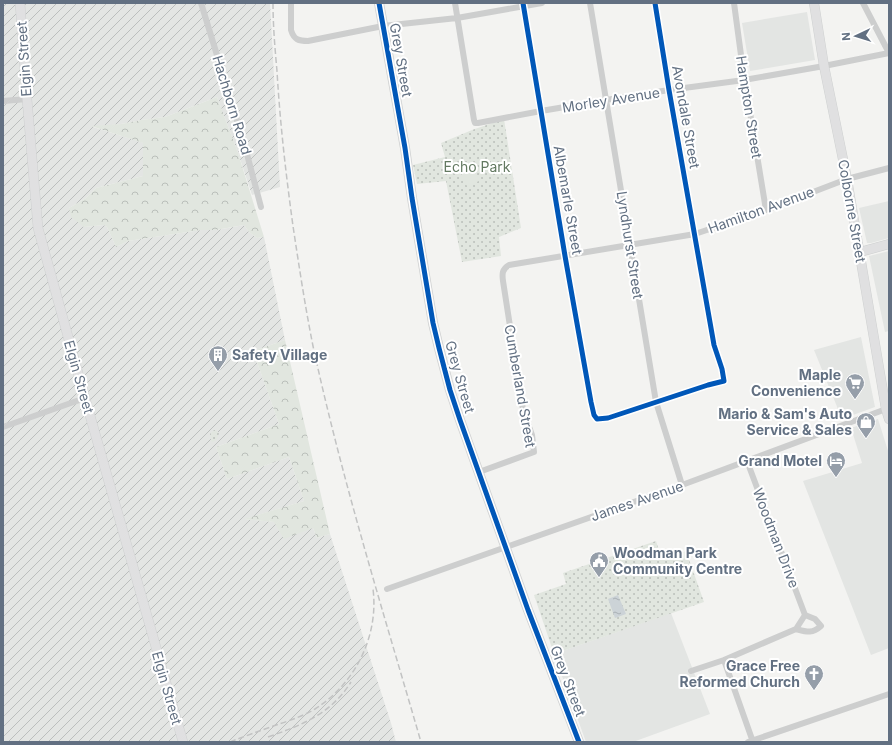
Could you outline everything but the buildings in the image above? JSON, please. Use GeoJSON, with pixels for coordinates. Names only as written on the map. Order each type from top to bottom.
{"type":"FeatureCollection","features":[{"type":"Feature","properties":{"kind":"main road","name":"Elgin Street"},"geometry":{"type":"LineString","coordinates":[[20,3],[38,228],[183,742]]}},
{"type":"Feature","properties":{"kind":"main road","name":"Grey Street"},"geometry":{"type":"LineString","coordinates":[[379,3],[433,323],[450,390],[528,610],[578,742]]}},
{"type":"Feature","properties":{"kind":"main road","name":"Colborne Street"},"geometry":{"type":"LineString","coordinates":[[814,3],[824,66],[847,179],[889,419]]}},
{"type":"Feature","properties":{"kind":"main road"},"geometry":{"type":"LineString","coordinates":[[860,252],[889,244]]}},
{"type":"Feature","properties":{"kind":"street","name":"Hachborn Road"},"geometry":{"type":"LineString","coordinates":[[201,3],[244,143],[260,207]]}},
{"type":"Feature","properties":{"kind":"street"},"geometry":{"type":"LineString","coordinates":[[290,3],[292,34],[298,40],[308,41],[383,26],[457,18],[523,5],[542,3]]}},
{"type":"Feature","properties":{"kind":"street"},"geometry":{"type":"LineString","coordinates":[[455,3],[457,18]]}},
{"type":"Feature","properties":{"kind":"street","name":"Lyndhurst Street"},"geometry":{"type":"LineString","coordinates":[[590,3],[656,402],[682,485]]}},
{"type":"Feature","properties":{"kind":"street","name":"Avondale Street"},"geometry":{"type":"LineString","coordinates":[[655,3],[714,345],[722,368],[724,381],[656,402]]}},
{"type":"Feature","properties":{"kind":"street","name":"Hampton Street"},"geometry":{"type":"LineString","coordinates":[[734,3],[744,80],[766,210]]}},
{"type":"Feature","properties":{"kind":"street"},"geometry":{"type":"LineString","coordinates":[[863,3],[889,53]]}},
{"type":"Feature","properties":{"kind":"street","name":"Albemarle Street"},"geometry":{"type":"LineString","coordinates":[[523,5],[565,256],[594,415],[600,419],[608,418],[656,402]]}},
{"type":"Feature","properties":{"kind":"street","name":"Morley Avenue"},"geometry":{"type":"LineString","coordinates":[[457,18],[473,117],[476,123],[606,100],[744,80],[889,53]]}},
{"type":"Feature","properties":{"kind":"street"},"geometry":{"type":"LineString","coordinates":[[3,101],[27,99]]}},
{"type":"Feature","properties":{"kind":"street","name":"Hamilton Avenue"},"geometry":{"type":"LineString","coordinates":[[509,265],[695,234],[766,210],[847,179],[889,168]]}},
{"type":"Feature","properties":{"kind":"street","name":"Cumberland Street"},"geometry":{"type":"LineString","coordinates":[[479,472],[534,452],[532,435],[523,410],[503,281],[504,268],[509,265]]}},
{"type":"Feature","properties":{"kind":"street"},"geometry":{"type":"LineString","coordinates":[[3,427],[85,398]]}},
{"type":"Feature","properties":{"kind":"street","name":"James Avenue"},"geometry":{"type":"LineString","coordinates":[[388,589],[682,485],[886,408]]}},
{"type":"Feature","properties":{"kind":"street","name":"Woodman Drive"},"geometry":{"type":"LineString","coordinates":[[747,461],[805,614]]}},
{"type":"Feature","properties":{"kind":"street"},"geometry":{"type":"LineString","coordinates":[[691,671],[724,660],[796,629],[805,614],[815,619],[821,626],[815,631],[807,632],[796,629]]}},
{"type":"Feature","properties":{"kind":"street"},"geometry":{"type":"LineString","coordinates":[[724,660],[751,741],[889,694]]}},
{"type":"Feature","properties":{"kind":"shaded area"},"geometry":{"type":"Polygon","coordinates":[[[3,3],[270,3],[280,187],[252,195],[217,97],[165,117],[93,127],[144,143],[143,176],[96,188],[86,198],[69,208],[84,227],[104,225],[107,227],[116,247],[128,241],[201,230],[217,230],[244,225],[249,232],[257,238],[264,237],[285,340],[253,351],[279,424],[216,447],[227,479],[289,457],[304,501],[245,519],[313,528],[317,538],[330,534],[396,742],[3,742],[3,3]]]}},
{"type":"Feature","properties":{"kind":"shaded area"},"geometry":{"type":"Polygon","coordinates":[[[807,12],[815,60],[750,71],[742,23],[807,12]]]}},
{"type":"Feature","properties":{"kind":"shaded area"},"geometry":{"type":"Polygon","coordinates":[[[889,201],[889,238],[867,243],[859,208],[889,201]]]}},
{"type":"Feature","properties":{"kind":"shaded area"},"geometry":{"type":"Polygon","coordinates":[[[889,251],[889,331],[885,332],[869,256],[889,251]]]}},
{"type":"Feature","properties":{"kind":"shaded area"},"geometry":{"type":"Polygon","coordinates":[[[861,337],[875,407],[842,419],[814,350],[861,337]]]}},
{"type":"Feature","properties":{"kind":"shaded area"},"geometry":{"type":"Polygon","coordinates":[[[878,419],[889,454],[889,648],[871,655],[803,481],[862,463],[851,428],[878,419]]]}},
{"type":"Feature","properties":{"kind":"shaded area"},"geometry":{"type":"Polygon","coordinates":[[[671,613],[710,714],[633,742],[586,742],[554,654],[671,613]]]}},
{"type":"Feature","properties":{"kind":"green space"},"geometry":{"type":"Polygon","coordinates":[[[217,97],[238,153],[264,237],[257,238],[249,232],[244,225],[128,241],[116,247],[107,227],[104,225],[84,227],[71,217],[69,208],[86,198],[96,188],[143,176],[143,143],[91,126],[121,124],[165,117],[217,97]]]}},
{"type":"Feature","properties":{"kind":"green space","name":"Echo Park"},"geometry":{"type":"Polygon","coordinates":[[[504,119],[521,228],[499,237],[501,256],[462,262],[446,181],[417,184],[413,165],[445,157],[441,143],[504,119]]]}},
{"type":"Feature","properties":{"kind":"green space"},"geometry":{"type":"Polygon","coordinates":[[[474,168],[479,181],[467,186],[461,173],[474,168]]]}},
{"type":"Feature","properties":{"kind":"green space"},"geometry":{"type":"Polygon","coordinates":[[[285,340],[330,534],[317,538],[313,528],[284,539],[274,522],[244,519],[304,501],[289,457],[227,479],[216,447],[279,424],[253,351],[285,340]]]}},
{"type":"Feature","properties":{"kind":"green space"},"geometry":{"type":"Polygon","coordinates":[[[214,430],[219,433],[216,440],[212,442],[210,434],[214,430]]]}},
{"type":"Feature","properties":{"kind":"green space"},"geometry":{"type":"Polygon","coordinates":[[[656,541],[662,560],[686,551],[704,602],[554,654],[534,595],[566,584],[563,573],[656,541]]]}},
{"type":"Feature","properties":{"kind":"water"},"geometry":{"type":"Polygon","coordinates":[[[618,595],[626,614],[615,618],[608,599],[618,595]]]}},
{"type":"Feature","properties":{"kind":"railway"},"geometry":{"type":"LineString","coordinates":[[273,3],[278,90],[286,168],[293,226],[313,346],[324,396],[350,496],[421,742]]}},
{"type":"Feature","properties":{"kind":"railway"},"geometry":{"type":"LineString","coordinates":[[230,742],[310,712],[329,699],[342,686],[353,672],[368,641],[374,607],[373,589]]}},
{"type":"Feature","properties":{"kind":"railway"},"geometry":{"type":"LineString","coordinates":[[268,737],[304,723],[315,717],[334,702],[351,682]]}},
{"type":"Feature","properties":{"kind":"cycle path"},"geometry":{"type":"LineString","coordinates":[[379,3],[405,148],[433,323],[450,390],[528,610],[579,742]]}},
{"type":"Feature","properties":{"kind":"cycle path"},"geometry":{"type":"LineString","coordinates":[[523,3],[565,256],[591,402],[594,415],[597,419],[608,418],[724,381],[722,369],[714,345],[655,3]]}},
{"type":"Feature","properties":{"kind":"place","name":"Safety Village"},"geometry":{"type":"Point","coordinates":[218,372]}},
{"type":"Feature","properties":{"kind":"place","name":"Maple Convenience"},"geometry":{"type":"Point","coordinates":[855,400]}},
{"type":"Feature","properties":{"kind":"place","name":"Mario & Sam's Auto Service & Sales"},"geometry":{"type":"Point","coordinates":[866,439]}},
{"type":"Feature","properties":{"kind":"place","name":"Grand Motel"},"geometry":{"type":"Point","coordinates":[836,478]}},
{"type":"Feature","properties":{"kind":"place","name":"Woodman Park Community Centre"},"geometry":{"type":"Point","coordinates":[599,578]}},
{"type":"Feature","properties":{"kind":"place","name":"Grace Free Reformed Church"},"geometry":{"type":"Point","coordinates":[814,691]}}]}
